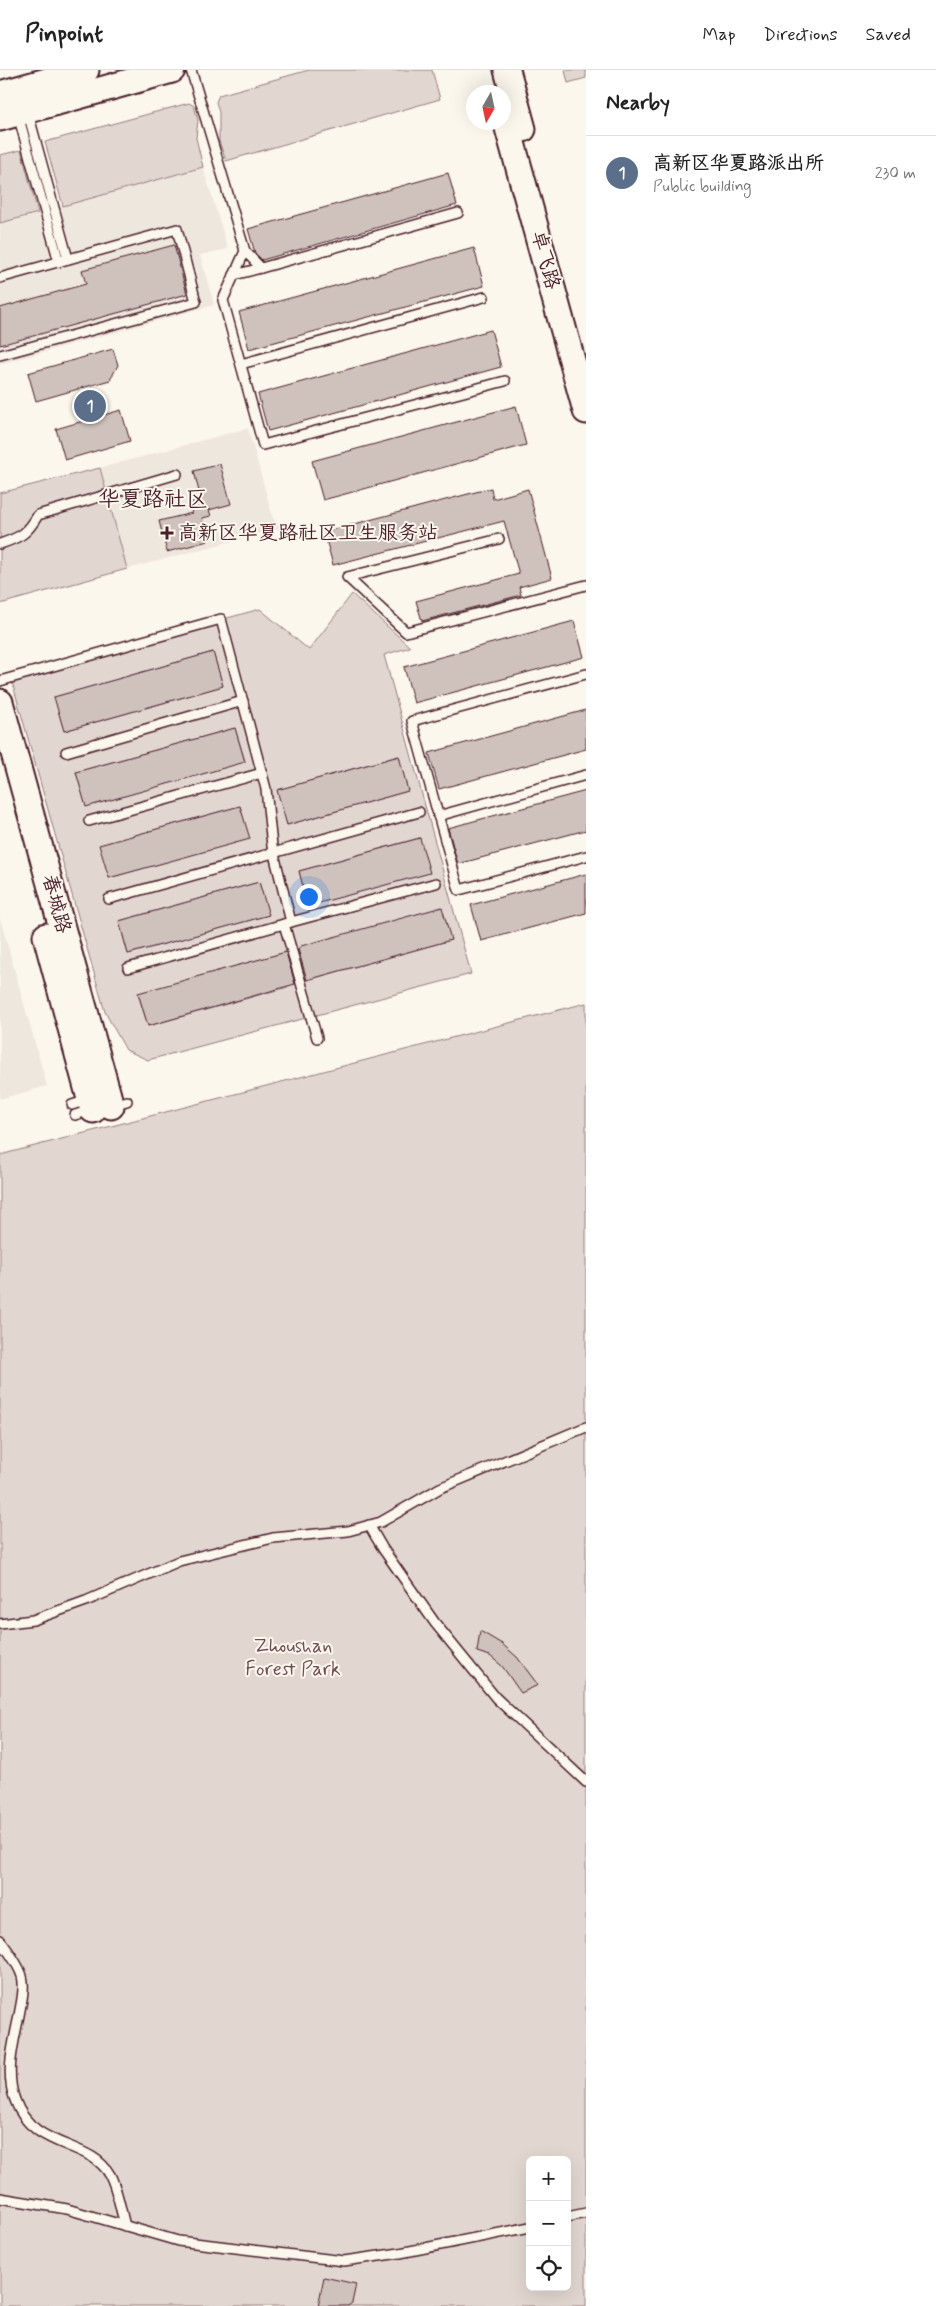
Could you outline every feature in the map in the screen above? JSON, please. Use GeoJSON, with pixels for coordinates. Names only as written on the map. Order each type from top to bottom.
{"type":"FeatureCollection","features":[{"type":"Feature","properties":{"kind":"street"},"geometry":{"type":"LineString","coordinates":[[15,102],[86,70]]}},
{"type":"Feature","properties":{"kind":"street"},"geometry":{"type":"LineString","coordinates":[[15,102],[172,70]]}},
{"type":"Feature","properties":{"kind":"street"},"geometry":{"type":"LineString","coordinates":[[493,70],[497,85]]}},
{"type":"Feature","properties":{"kind":"street","name":"卓飞路"},"geometry":{"type":"LineString","coordinates":[[507,70],[586,356]]}},
{"type":"Feature","properties":{"kind":"street","name":"卓飞路"},"geometry":{"type":"LineString","coordinates":[[509,130],[586,411]]}},
{"type":"Feature","properties":{"kind":"street","name":"春城路"},"geometry":{"type":"LineString","coordinates":[[0,702],[99,1103],[0,764]]}},
{"type":"Feature","properties":{"kind":"lane"},"geometry":{"type":"LineString","coordinates":[[190,70],[245,251],[261,268]]}},
{"type":"Feature","properties":{"kind":"lane"},"geometry":{"type":"LineString","coordinates":[[15,102],[68,260]]}},
{"type":"Feature","properties":{"kind":"lane"},"geometry":{"type":"LineString","coordinates":[[15,102],[59,262]]}},
{"type":"Feature","properties":{"kind":"lane"},"geometry":{"type":"LineString","coordinates":[[234,275],[458,213]]}},
{"type":"Feature","properties":{"kind":"lane"},"geometry":{"type":"LineString","coordinates":[[0,278],[177,230],[196,302],[0,356]]}},
{"type":"Feature","properties":{"kind":"lane"},"geometry":{"type":"LineString","coordinates":[[245,251],[223,300],[263,446],[505,381]]}},
{"type":"Feature","properties":{"kind":"lane"},"geometry":{"type":"LineString","coordinates":[[241,364],[484,297]]}},
{"type":"Feature","properties":{"kind":"lane"},"geometry":{"type":"LineString","coordinates":[[0,544],[28,532],[38,515],[177,474]]}},
{"type":"Feature","properties":{"kind":"lane"},"geometry":{"type":"LineString","coordinates":[[499,539],[347,577],[406,632],[586,585]]}},
{"type":"Feature","properties":{"kind":"lane"},"geometry":{"type":"LineString","coordinates":[[0,682],[221,619],[266,789],[273,852],[288,923],[317,1038]]}},
{"type":"Feature","properties":{"kind":"lane"},"geometry":{"type":"LineString","coordinates":[[586,674],[412,721],[459,890],[586,856]]}},
{"type":"Feature","properties":{"kind":"lane"},"geometry":{"type":"LineString","coordinates":[[66,752],[243,701]]}},
{"type":"Feature","properties":{"kind":"lane"},"geometry":{"type":"LineString","coordinates":[[89,821],[262,773]]}},
{"type":"Feature","properties":{"kind":"lane"},"geometry":{"type":"LineString","coordinates":[[438,816],[586,775]]}},
{"type":"Feature","properties":{"kind":"lane"},"geometry":{"type":"LineString","coordinates":[[109,899],[419,812]]}},
{"type":"Feature","properties":{"kind":"lane"},"geometry":{"type":"LineString","coordinates":[[128,968],[436,883]]}},
{"type":"Feature","properties":{"kind":"lane"},"geometry":{"type":"LineString","coordinates":[[0,1624],[33,1620],[86,1601],[179,1561],[273,1538],[348,1531],[381,1522],[440,1488],[586,1427]]}},
{"type":"Feature","properties":{"kind":"lane"},"geometry":{"type":"LineString","coordinates":[[369,1526],[435,1623],[496,1698],[586,1782]]}},
{"type":"Feature","properties":{"kind":"lane"},"geometry":{"type":"LineString","coordinates":[[0,1940],[12,1957],[22,1977],[22,2000],[9,2073],[14,2099],[26,2123],[52,2140],[78,2150],[99,2162],[110,2175],[125,2226]]}},
{"type":"Feature","properties":{"kind":"lane"},"geometry":{"type":"LineString","coordinates":[[0,2198],[67,2210],[178,2241],[344,2261],[400,2253],[526,2228]]}},
{"type":"Feature","properties":{"kind":"lane"},"geometry":{"type":"LineString","coordinates":[[571,2216],[586,2213]]}},
{"type":"Feature","properties":{"kind":"shaded area"},"geometry":{"type":"Polygon","coordinates":[[[203,167],[228,249],[200,255],[214,305],[0,364],[0,223],[203,167]]]}},
{"type":"Feature","properties":{"kind":"shaded area"},"geometry":{"type":"Polygon","coordinates":[[[248,428],[273,518],[281,528],[127,569],[100,468],[248,428]]]}},
{"type":"Feature","properties":{"kind":"shaded area"},"geometry":{"type":"Polygon","coordinates":[[[0,918],[47,1086],[0,1099],[0,918]]]}},
{"type":"Feature","properties":{"kind":"green space"},"geometry":{"type":"Polygon","coordinates":[[[309,70],[432,70],[440,99],[226,161],[219,141],[219,112],[216,102],[219,95],[309,70]]]}},
{"type":"Feature","properties":{"kind":"green space"},"geometry":{"type":"Polygon","coordinates":[[[565,70],[586,70],[586,78],[568,83],[565,70]]]}},
{"type":"Feature","properties":{"kind":"green space"},"geometry":{"type":"Polygon","coordinates":[[[189,103],[194,106],[198,120],[196,138],[203,167],[63,206],[45,142],[189,103]]]}},
{"type":"Feature","properties":{"kind":"green space"},"geometry":{"type":"Polygon","coordinates":[[[21,150],[38,213],[0,223],[0,155],[21,150]]]}},
{"type":"Feature","properties":{"kind":"green space"},"geometry":{"type":"Polygon","coordinates":[[[100,468],[127,569],[0,604],[0,493],[100,468]]]}},
{"type":"Feature","properties":{"kind":"green space"},"geometry":{"type":"Polygon","coordinates":[[[352,594],[410,647],[384,655],[471,974],[148,1060],[126,1050],[105,1012],[11,678],[260,609],[309,650],[352,594]],[[213,652],[55,697],[64,731],[223,686],[213,652]],[[235,728],[76,772],[86,806],[245,761],[235,728]],[[398,756],[278,790],[287,825],[408,791],[398,756]],[[240,806],[100,845],[109,878],[249,838],[240,806]],[[420,838],[299,871],[308,905],[420,838]],[[259,882],[119,921],[128,954],[268,915],[259,882]],[[451,940],[301,947],[311,979],[451,940]],[[279,954],[138,994],[148,1026],[288,987],[279,954]]]}},
{"type":"Feature","properties":{"kind":"green space","name":"Zhoushan Forest Park"},"geometry":{"type":"Polygon","coordinates":[[[586,1003],[586,2306],[0,2306],[0,1155],[586,1003]]]}},
{"type":"Feature","properties":{"kind":"building"},"geometry":{"type":"Polygon","coordinates":[[[448,173],[457,205],[262,260],[255,253],[248,229],[448,173]]]}},
{"type":"Feature","properties":{"kind":"building"},"geometry":{"type":"Polygon","coordinates":[[[174,245],[187,294],[0,345],[0,308],[86,284],[82,270],[174,245]]]}},
{"type":"Feature","properties":{"kind":"building"},"geometry":{"type":"Polygon","coordinates":[[[474,248],[484,286],[249,349],[239,312],[474,248]]]}},
{"type":"Feature","properties":{"kind":"building"},"geometry":{"type":"Polygon","coordinates":[[[491,330],[501,367],[268,431],[258,394],[491,330]]]}},
{"type":"Feature","properties":{"kind":"building"},"geometry":{"type":"Polygon","coordinates":[[[113,349],[118,365],[110,380],[36,401],[28,373],[113,349]]]}},
{"type":"Feature","properties":{"kind":"building"},"geometry":{"type":"Polygon","coordinates":[[[516,406],[526,445],[323,500],[312,461],[516,406]]]}},
{"type":"Feature","properties":{"kind":"building"},"geometry":{"type":"Polygon","coordinates":[[[121,410],[130,441],[65,460],[56,429],[121,410]]]}},
{"type":"Feature","properties":{"kind":"building"},"geometry":{"type":"Polygon","coordinates":[[[220,464],[231,504],[209,510],[211,516],[202,518],[208,541],[167,552],[159,521],[192,513],[189,503],[201,500],[194,471],[220,464]]]}},
{"type":"Feature","properties":{"kind":"building"},"geometry":{"type":"Polygon","coordinates":[[[491,488],[493,499],[528,489],[552,578],[519,587],[521,595],[422,621],[416,601],[519,574],[504,521],[333,565],[324,532],[491,488]]]}},
{"type":"Feature","properties":{"kind":"building"},"geometry":{"type":"Polygon","coordinates":[[[574,621],[584,657],[414,703],[404,667],[574,621]]]}},
{"type":"Feature","properties":{"kind":"building"},"geometry":{"type":"Polygon","coordinates":[[[213,652],[223,686],[64,731],[54,697],[213,652]]]}},
{"type":"Feature","properties":{"kind":"building"},"geometry":{"type":"Polygon","coordinates":[[[586,710],[586,749],[439,789],[429,753],[586,710]]]}},
{"type":"Feature","properties":{"kind":"building"},"geometry":{"type":"Polygon","coordinates":[[[235,728],[245,762],[86,807],[76,772],[235,728]]]}},
{"type":"Feature","properties":{"kind":"building"},"geometry":{"type":"Polygon","coordinates":[[[399,756],[408,791],[287,825],[277,790],[399,756]]]}},
{"type":"Feature","properties":{"kind":"building"},"geometry":{"type":"Polygon","coordinates":[[[586,791],[586,830],[458,864],[448,828],[586,791]]]}},
{"type":"Feature","properties":{"kind":"building"},"geometry":{"type":"Polygon","coordinates":[[[240,806],[250,839],[109,878],[99,845],[240,806]]]}},
{"type":"Feature","properties":{"kind":"building"},"geometry":{"type":"Polygon","coordinates":[[[420,838],[430,873],[308,906],[299,871],[420,838]]]}},
{"type":"Feature","properties":{"kind":"building"},"geometry":{"type":"Polygon","coordinates":[[[586,874],[586,913],[481,941],[471,905],[586,874]]]}},
{"type":"Feature","properties":{"kind":"building"},"geometry":{"type":"Polygon","coordinates":[[[259,882],[269,915],[128,954],[119,921],[259,882]]]}},
{"type":"Feature","properties":{"kind":"building"},"geometry":{"type":"Polygon","coordinates":[[[442,907],[451,940],[307,980],[298,949],[301,946],[442,907]]]}},
{"type":"Feature","properties":{"kind":"building"},"geometry":{"type":"Polygon","coordinates":[[[286,952],[295,984],[148,1026],[138,993],[286,952]]]}},
{"type":"Feature","properties":{"kind":"building"},"geometry":{"type":"Polygon","coordinates":[[[480,1631],[502,1644],[517,1657],[538,1685],[521,1693],[502,1666],[490,1656],[477,1652],[480,1631]]]}},
{"type":"Feature","properties":{"kind":"building"},"geometry":{"type":"Polygon","coordinates":[[[324,2277],[356,2284],[352,2303],[348,2306],[318,2306],[324,2277]]]}},
{"type":"Feature","properties":{"kind":"place","name":"高新区华夏路派出所"},"geometry":{"type":"Point","coordinates":[90,406]}},
{"type":"Feature","properties":{"kind":"place","name":"高新区华夏路社区卫生服务站"},"geometry":{"type":"Point","coordinates":[167,533]}},
{"type":"Feature","properties":{"kind":"district","name":"华夏路社区"},"geometry":{"type":"Point","coordinates":[153,500]}}]}
